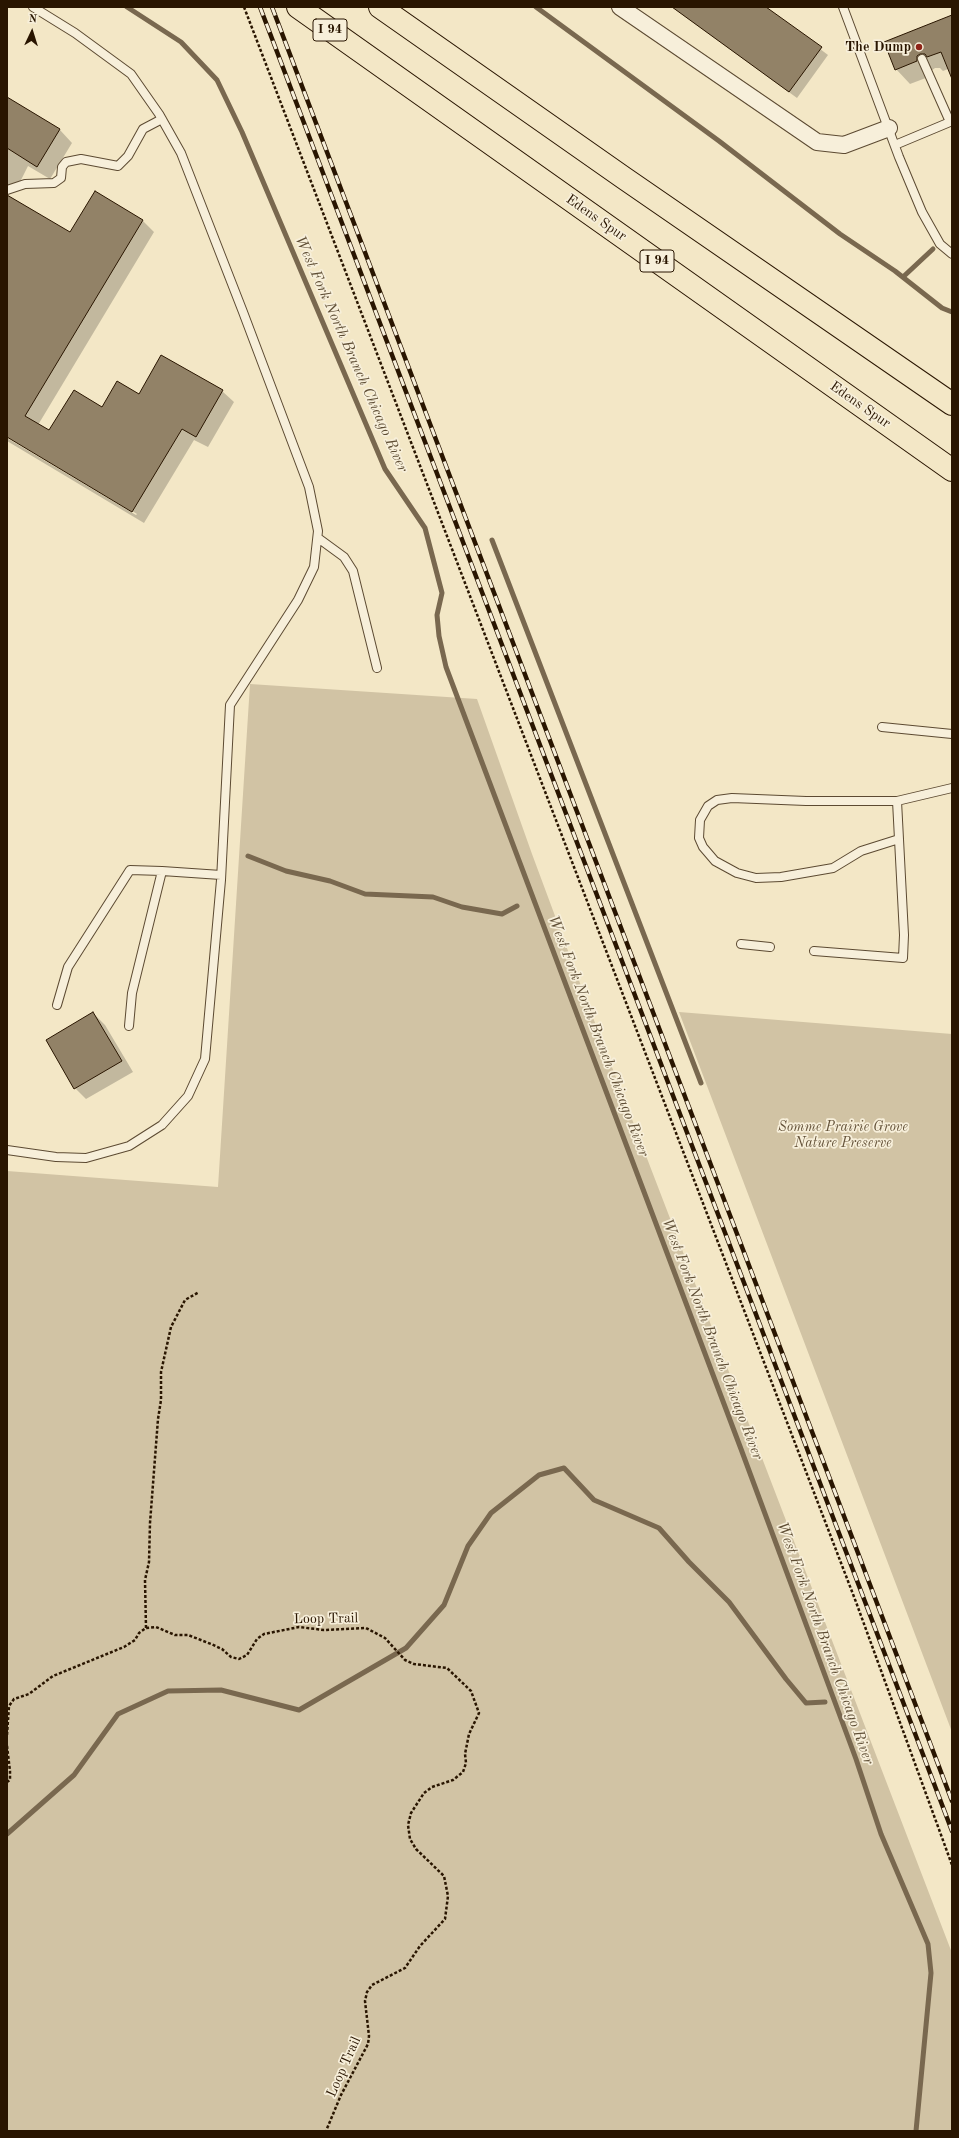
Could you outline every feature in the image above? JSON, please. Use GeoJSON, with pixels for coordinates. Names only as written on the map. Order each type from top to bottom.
{"type":"FeatureCollection","features":[{"type":"Feature","properties":{"kind":"highway","name":"Edens Spur"},"geometry":{"type":"LineString","coordinates":[[298,7],[952,470]]}},
{"type":"Feature","properties":{"kind":"highway"},"geometry":{"type":"LineString","coordinates":[[380,7],[624,178],[952,404]]}},
{"type":"Feature","properties":{"kind":"street"},"geometry":{"type":"LineString","coordinates":[[620,7],[817,142],[844,145],[889,128]]}},
{"type":"Feature","properties":{"kind":"lane"},"geometry":{"type":"LineString","coordinates":[[7,1150],[86,1158],[129,1146],[162,1125],[188,1096],[205,1059],[221,875],[230,705],[298,600],[314,567],[318,538],[318,531],[309,487],[184,161],[162,119],[131,74],[75,33],[33,7]]}},
{"type":"Feature","properties":{"kind":"lane"},"geometry":{"type":"LineString","coordinates":[[843,7],[922,212],[940,244],[952,254]]}},
{"type":"Feature","properties":{"kind":"lane"},"geometry":{"type":"LineString","coordinates":[[895,145],[950,122],[922,59]]}},
{"type":"Feature","properties":{"kind":"lane"},"geometry":{"type":"LineString","coordinates":[[7,190],[25,184],[54,183],[61,178],[62,167],[66,162],[81,160],[118,166],[128,156],[143,129],[162,119]]}},
{"type":"Feature","properties":{"kind":"lane"},"geometry":{"type":"LineString","coordinates":[[318,538],[344,557],[353,571],[377,668]]}},
{"type":"Feature","properties":{"kind":"lane"},"geometry":{"type":"LineString","coordinates":[[882,727],[952,734]]}},
{"type":"Feature","properties":{"kind":"lane"},"geometry":{"type":"LineString","coordinates":[[899,839],[861,851],[833,868],[781,877],[756,878],[737,873],[715,861],[703,847],[699,838],[700,820],[708,806],[717,800],[732,798],[806,801],[897,801],[952,788]]}},
{"type":"Feature","properties":{"kind":"lane"},"geometry":{"type":"LineString","coordinates":[[814,950],[903,958],[904,935],[897,801]]}},
{"type":"Feature","properties":{"kind":"lane"},"geometry":{"type":"LineString","coordinates":[[57,1005],[68,967],[130,870],[221,875]]}},
{"type":"Feature","properties":{"kind":"lane"},"geometry":{"type":"LineString","coordinates":[[129,1026],[132,993],[162,872]]}},
{"type":"Feature","properties":{"kind":"lane"},"geometry":{"type":"LineString","coordinates":[[741,944],[770,947]]}},
{"type":"Feature","properties":{"kind":"path"},"geometry":{"type":"LineString","coordinates":[[244,7],[850,1587],[952,1864]]}},
{"type":"Feature","properties":{"kind":"path"},"geometry":{"type":"LineString","coordinates":[[7,1735],[9,1706],[14,1699],[29,1694],[53,1676],[124,1647],[146,1628],[145,1580],[149,1562],[156,1438],[161,1400],[161,1372],[171,1327],[186,1300],[199,1292]]}},
{"type":"Feature","properties":{"kind":"path","name":"Loop Trail"},"geometry":{"type":"LineString","coordinates":[[146,1628],[156,1627],[176,1634],[188,1635],[222,1649],[231,1657],[239,1659],[247,1655],[257,1639],[264,1634],[299,1626],[324,1630],[366,1628],[385,1638],[405,1660],[414,1664],[447,1668],[471,1691],[478,1708],[479,1713],[468,1734],[465,1754],[466,1763],[463,1772],[453,1780],[432,1787],[424,1793],[411,1814],[408,1825],[410,1839],[416,1849],[444,1876],[448,1896],[445,1919],[420,1946],[405,1968],[372,1985],[367,1992],[365,2001],[369,2036],[368,2044],[341,2095],[326,2131]]}},
{"type":"Feature","properties":{"kind":"path"},"geometry":{"type":"LineString","coordinates":[[7,1746],[10,1771],[10,1780],[7,1782]]}},
{"type":"Feature","properties":{"kind":"green space"},"geometry":{"type":"Polygon","coordinates":[[[250,684],[477,699],[587,1002],[952,1953],[952,2131],[7,2131],[7,1171],[218,1187],[250,684]]]}},
{"type":"Feature","properties":{"kind":"green space","name":"Somme Prairie Grove Nature Preserve"},"geometry":{"type":"Polygon","coordinates":[[[679,1012],[952,1034],[952,1732],[679,1012]]]}},
{"type":"Feature","properties":{"kind":"building"},"geometry":{"type":"Polygon","coordinates":[[[672,7],[766,7],[822,47],[789,92],[672,7]]]}},
{"type":"Feature","properties":{"kind":"building","name":"The Dump"},"geometry":{"type":"Polygon","coordinates":[[[952,15],[952,79],[941,52],[927,57],[925,54],[920,54],[917,56],[917,61],[895,70],[884,42],[952,15]]]}},
{"type":"Feature","properties":{"kind":"building"},"geometry":{"type":"Polygon","coordinates":[[[7,97],[60,129],[37,167],[7,148],[7,97]]]}},
{"type":"Feature","properties":{"kind":"building"},"geometry":{"type":"Polygon","coordinates":[[[95,191],[143,220],[25,416],[49,430],[74,390],[102,407],[117,381],[139,394],[161,355],[223,390],[196,437],[182,429],[132,512],[7,437],[7,195],[70,232],[95,191]]]}},
{"type":"Feature","properties":{"kind":"building"},"geometry":{"type":"Polygon","coordinates":[[[93,1012],[122,1061],[74,1089],[46,1040],[93,1012]]]}},
{"type":"Feature","properties":{"kind":"waterway","name":"West Fork North Branch Chicago River"},"geometry":{"type":"LineString","coordinates":[[127,7],[181,42],[217,80],[242,132],[385,469],[425,528],[442,593],[437,615],[439,636],[446,667],[741,1449],[856,1759],[881,1834],[928,1944],[931,1973],[916,2131]]}},
{"type":"Feature","properties":{"kind":"waterway"},"geometry":{"type":"LineString","coordinates":[[536,7],[719,141],[840,234],[895,271],[942,308],[952,312]]}},
{"type":"Feature","properties":{"kind":"waterway"},"geometry":{"type":"LineString","coordinates":[[903,277],[933,249]]}},
{"type":"Feature","properties":{"kind":"waterway"},"geometry":{"type":"LineString","coordinates":[[492,540],[701,1083]]}},
{"type":"Feature","properties":{"kind":"waterway"},"geometry":{"type":"LineString","coordinates":[[248,856],[286,871],[330,881],[365,894],[433,897],[462,907],[502,914],[517,906]]}},
{"type":"Feature","properties":{"kind":"waterway"},"geometry":{"type":"LineString","coordinates":[[7,1834],[74,1775],[118,1714],[168,1691],[221,1690],[299,1710],[406,1648],[444,1605],[468,1546],[491,1513],[539,1475],[564,1468],[594,1500],[659,1528],[689,1562],[729,1602],[786,1679],[806,1703],[825,1702]]}},
{"type":"Feature","properties":{"kind":"railway"},"geometry":{"type":"LineString","coordinates":[[260,7],[952,1831]]}},
{"type":"Feature","properties":{"kind":"railway"},"geometry":{"type":"LineString","coordinates":[[272,7],[952,1801]]}},
{"type":"Feature","properties":{"kind":"place","name":"The Dump"},"geometry":{"type":"Point","coordinates":[919,47]}}]}
